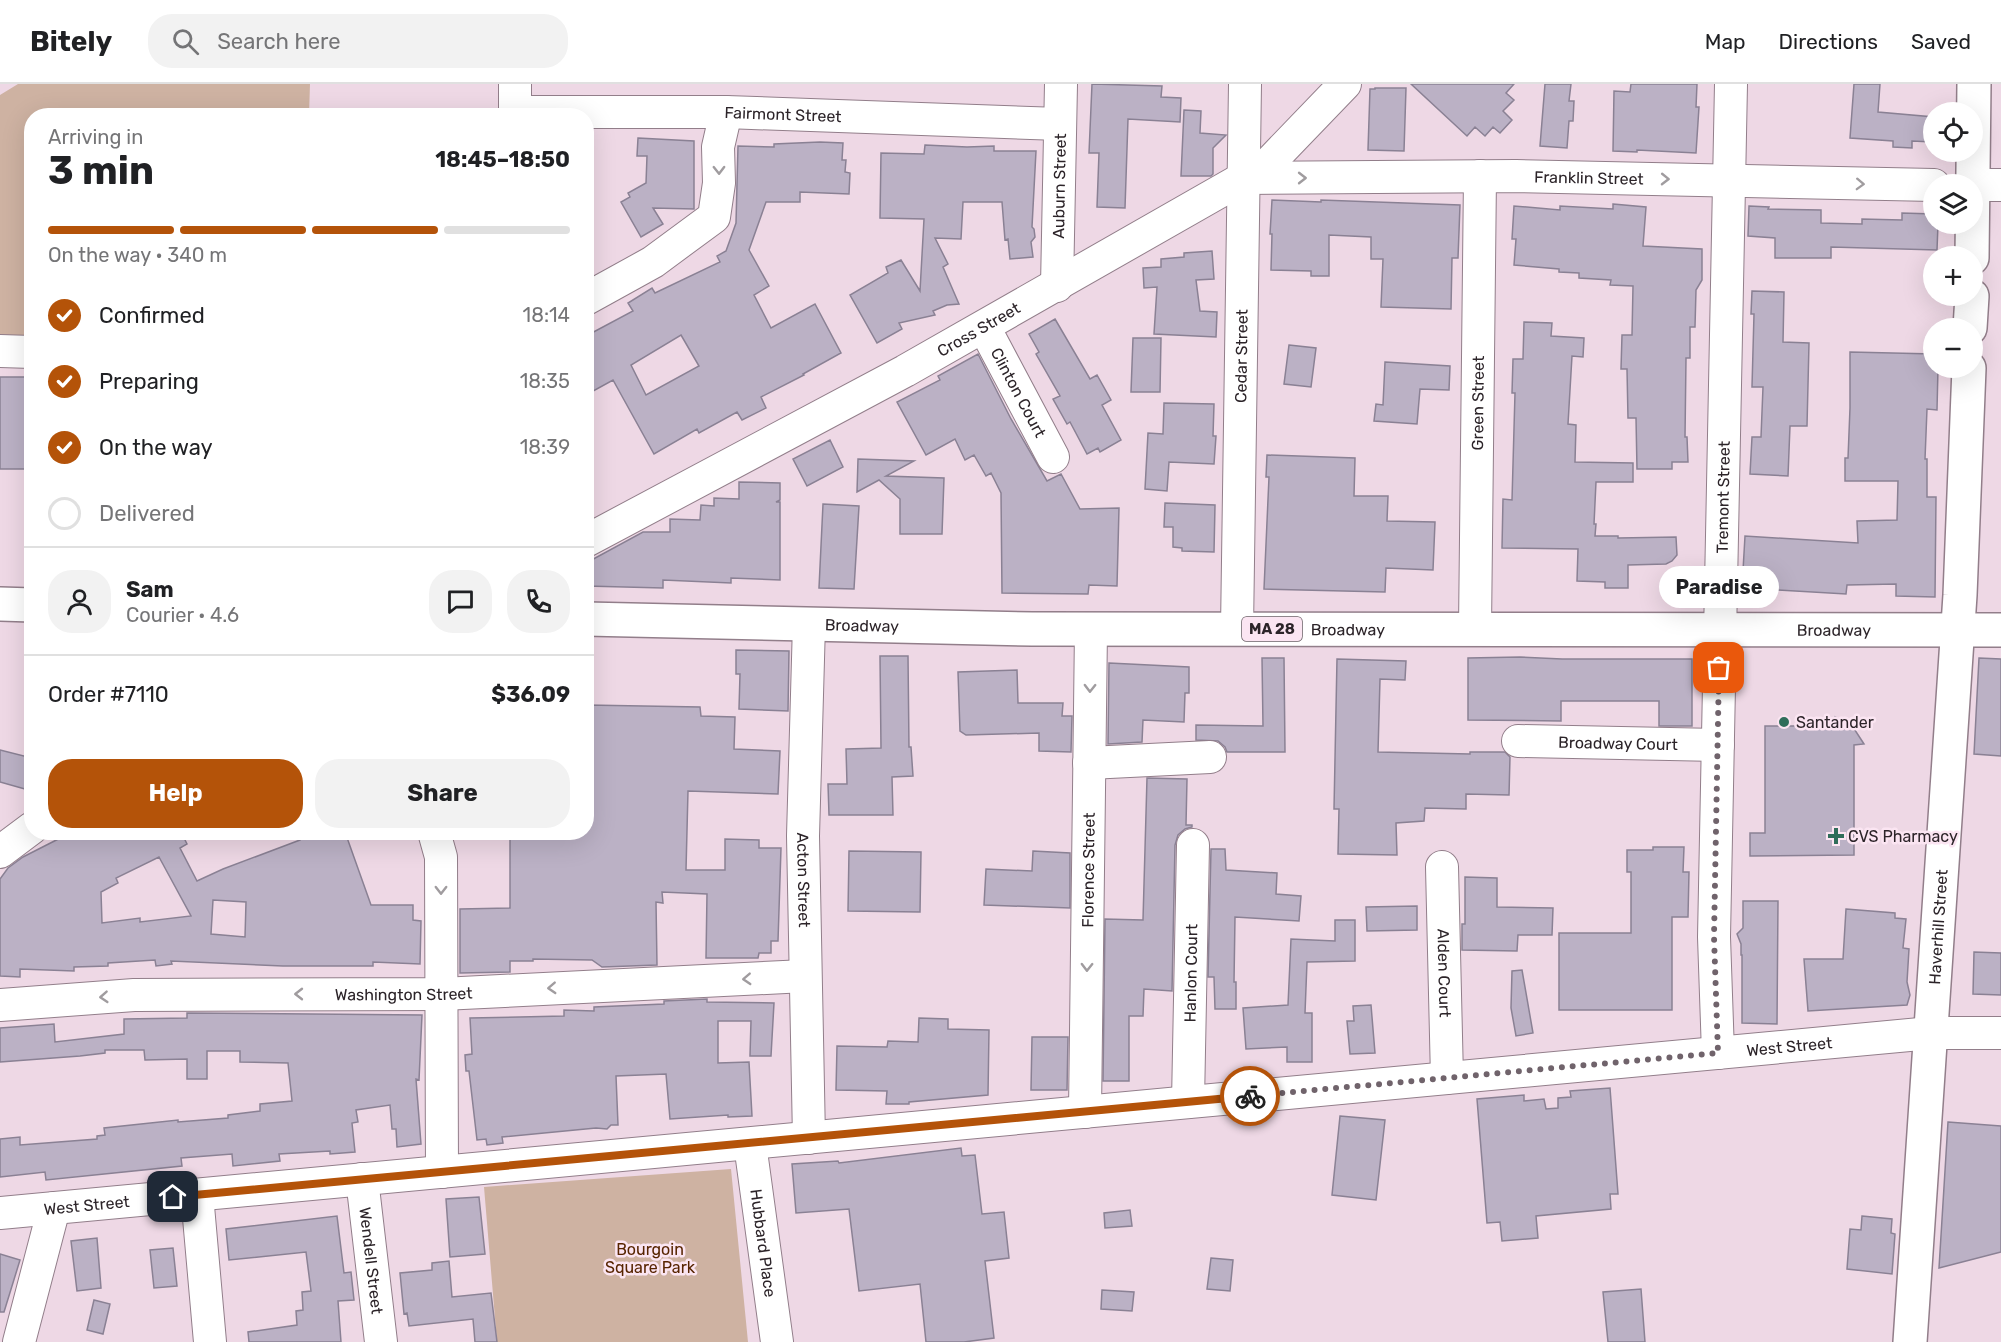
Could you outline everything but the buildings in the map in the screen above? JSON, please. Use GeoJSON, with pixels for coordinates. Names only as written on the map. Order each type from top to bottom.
{"type":"FeatureCollection","features":[{"type":"Feature","properties":{"kind":"main road"},"geometry":{"type":"LineString","coordinates":[[1973,174],[1974,84]]}},
{"type":"Feature","properties":{"kind":"main road","name":"Haverhill Street"},"geometry":{"type":"LineString","coordinates":[[1910,1342],[1958,630],[1969,378]]}},
{"type":"Feature","properties":{"kind":"main road"},"geometry":{"type":"LineString","coordinates":[[0,604],[24,605]]}},
{"type":"Feature","properties":{"kind":"main road","name":"Broadway"},"geometry":{"type":"LineString","coordinates":[[594,619],[1090,629],[2001,630]]}},
{"type":"Feature","properties":{"kind":"street"},"geometry":{"type":"LineString","coordinates":[[515,84],[515,108]]}},
{"type":"Feature","properties":{"kind":"street","name":"Auburn Street"},"geometry":{"type":"LineString","coordinates":[[1057,286],[1061,84]]}},
{"type":"Feature","properties":{"kind":"street","name":"Cedar Street"},"geometry":{"type":"LineString","coordinates":[[1237,629],[1245,84]]}},
{"type":"Feature","properties":{"kind":"street","name":"Cross Street"},"geometry":{"type":"LineString","coordinates":[[594,537],[905,371],[1268,164],[1345,84]]}},
{"type":"Feature","properties":{"kind":"street","name":"Tremont Street"},"geometry":{"type":"LineString","coordinates":[[1718,1053],[1714,937],[1731,84]]}},
{"type":"Feature","properties":{"kind":"street"},"geometry":{"type":"LineString","coordinates":[[594,112],[726,112]]}},
{"type":"Feature","properties":{"kind":"street","name":"Fairmont Street"},"geometry":{"type":"LineString","coordinates":[[594,295],[653,262],[714,217],[719,183],[718,147],[726,112],[1060,124]]}},
{"type":"Feature","properties":{"kind":"street","name":"Franklin Street"},"geometry":{"type":"LineString","coordinates":[[1244,178],[1480,176],[1923,185]]}},
{"type":"Feature","properties":{"kind":"street","name":"Green Street"},"geometry":{"type":"LineString","coordinates":[[1475,629],[1480,176]]}},
{"type":"Feature","properties":{"kind":"street"},"geometry":{"type":"LineString","coordinates":[[1983,185],[2001,185]]}},
{"type":"Feature","properties":{"kind":"street","name":"Clinton Court"},"geometry":{"type":"LineString","coordinates":[[984,327],[1053,457]]}},
{"type":"Feature","properties":{"kind":"street"},"geometry":{"type":"LineString","coordinates":[[0,351],[24,352]]}},
{"type":"Feature","properties":{"kind":"street","name":"Acton Street"},"geometry":{"type":"LineString","coordinates":[[809,624],[803,836],[809,1138]]}},
{"type":"Feature","properties":{"kind":"street","name":"Florence Street"},"geometry":{"type":"LineString","coordinates":[[1085,1112],[1090,629]]}},
{"type":"Feature","properties":{"kind":"street","name":"Broadway Court"},"geometry":{"type":"LineString","coordinates":[[1518,741],[1718,745]]}},
{"type":"Feature","properties":{"kind":"street"},"geometry":{"type":"LineString","coordinates":[[1089,763],[1210,757]]}},
{"type":"Feature","properties":{"kind":"street"},"geometry":{"type":"LineString","coordinates":[[0,852],[24,834]]}},
{"type":"Feature","properties":{"kind":"street"},"geometry":{"type":"LineString","coordinates":[[436,840],[441,857],[442,1172]]}},
{"type":"Feature","properties":{"kind":"street","name":"Hanlon Court"},"geometry":{"type":"LineString","coordinates":[[1188,1102],[1193,845]]}},
{"type":"Feature","properties":{"kind":"street","name":"Alden Court"},"geometry":{"type":"LineString","coordinates":[[1442,867],[1447,1078]]}},
{"type":"Feature","properties":{"kind":"street","name":"Washington Street"},"geometry":{"type":"LineString","coordinates":[[0,1005],[134,995],[441,994],[805,976]]}},
{"type":"Feature","properties":{"kind":"street","name":"West Street"},"geometry":{"type":"LineString","coordinates":[[0,1213],[1718,1053],[1931,1034],[2001,1033]]}},
{"type":"Feature","properties":{"kind":"street","name":"Hubbard Place"},"geometry":{"type":"LineString","coordinates":[[750,1144],[777,1342]]}},
{"type":"Feature","properties":{"kind":"street","name":"Wendell Street"},"geometry":{"type":"LineString","coordinates":[[362,1179],[381,1342]]}},
{"type":"Feature","properties":{"kind":"street"},"geometry":{"type":"LineString","coordinates":[[197,1195],[210,1342]]}},
{"type":"Feature","properties":{"kind":"street"},"geometry":{"type":"LineString","coordinates":[[19,1342],[54,1208]]}},
{"type":"Feature","properties":{"kind":"green space"},"geometry":{"type":"Polygon","coordinates":[[[18,84],[310,84],[309,108],[24,108],[24,340],[0,339],[0,95],[18,84]]]}},
{"type":"Feature","properties":{"kind":"green space","name":"Bourgoin Square Park"},"geometry":{"type":"Polygon","coordinates":[[[731,1169],[748,1342],[497,1342],[484,1187],[731,1169]]]}},
{"type":"Feature","properties":{"kind":"way so far"},"geometry":{"type":"LineString","coordinates":[[1250,1096],[1718,1053],[1714,937],[1719,668]]}},
{"type":"Feature","properties":{"kind":"place","name":"Paradise"},"geometry":{"type":"Point","coordinates":[1719,668]}},
{"type":"Feature","properties":{"kind":"place","name":"Santander"},"geometry":{"type":"Point","coordinates":[1784,722]}},
{"type":"Feature","properties":{"kind":"place","name":"CVS Pharmacy"},"geometry":{"type":"Point","coordinates":[1836,836]}},
{"type":"Feature","properties":{"kind":"route"},"geometry":{"type":"LineString","coordinates":[[173,1197],[1250,1096]]}}]}
